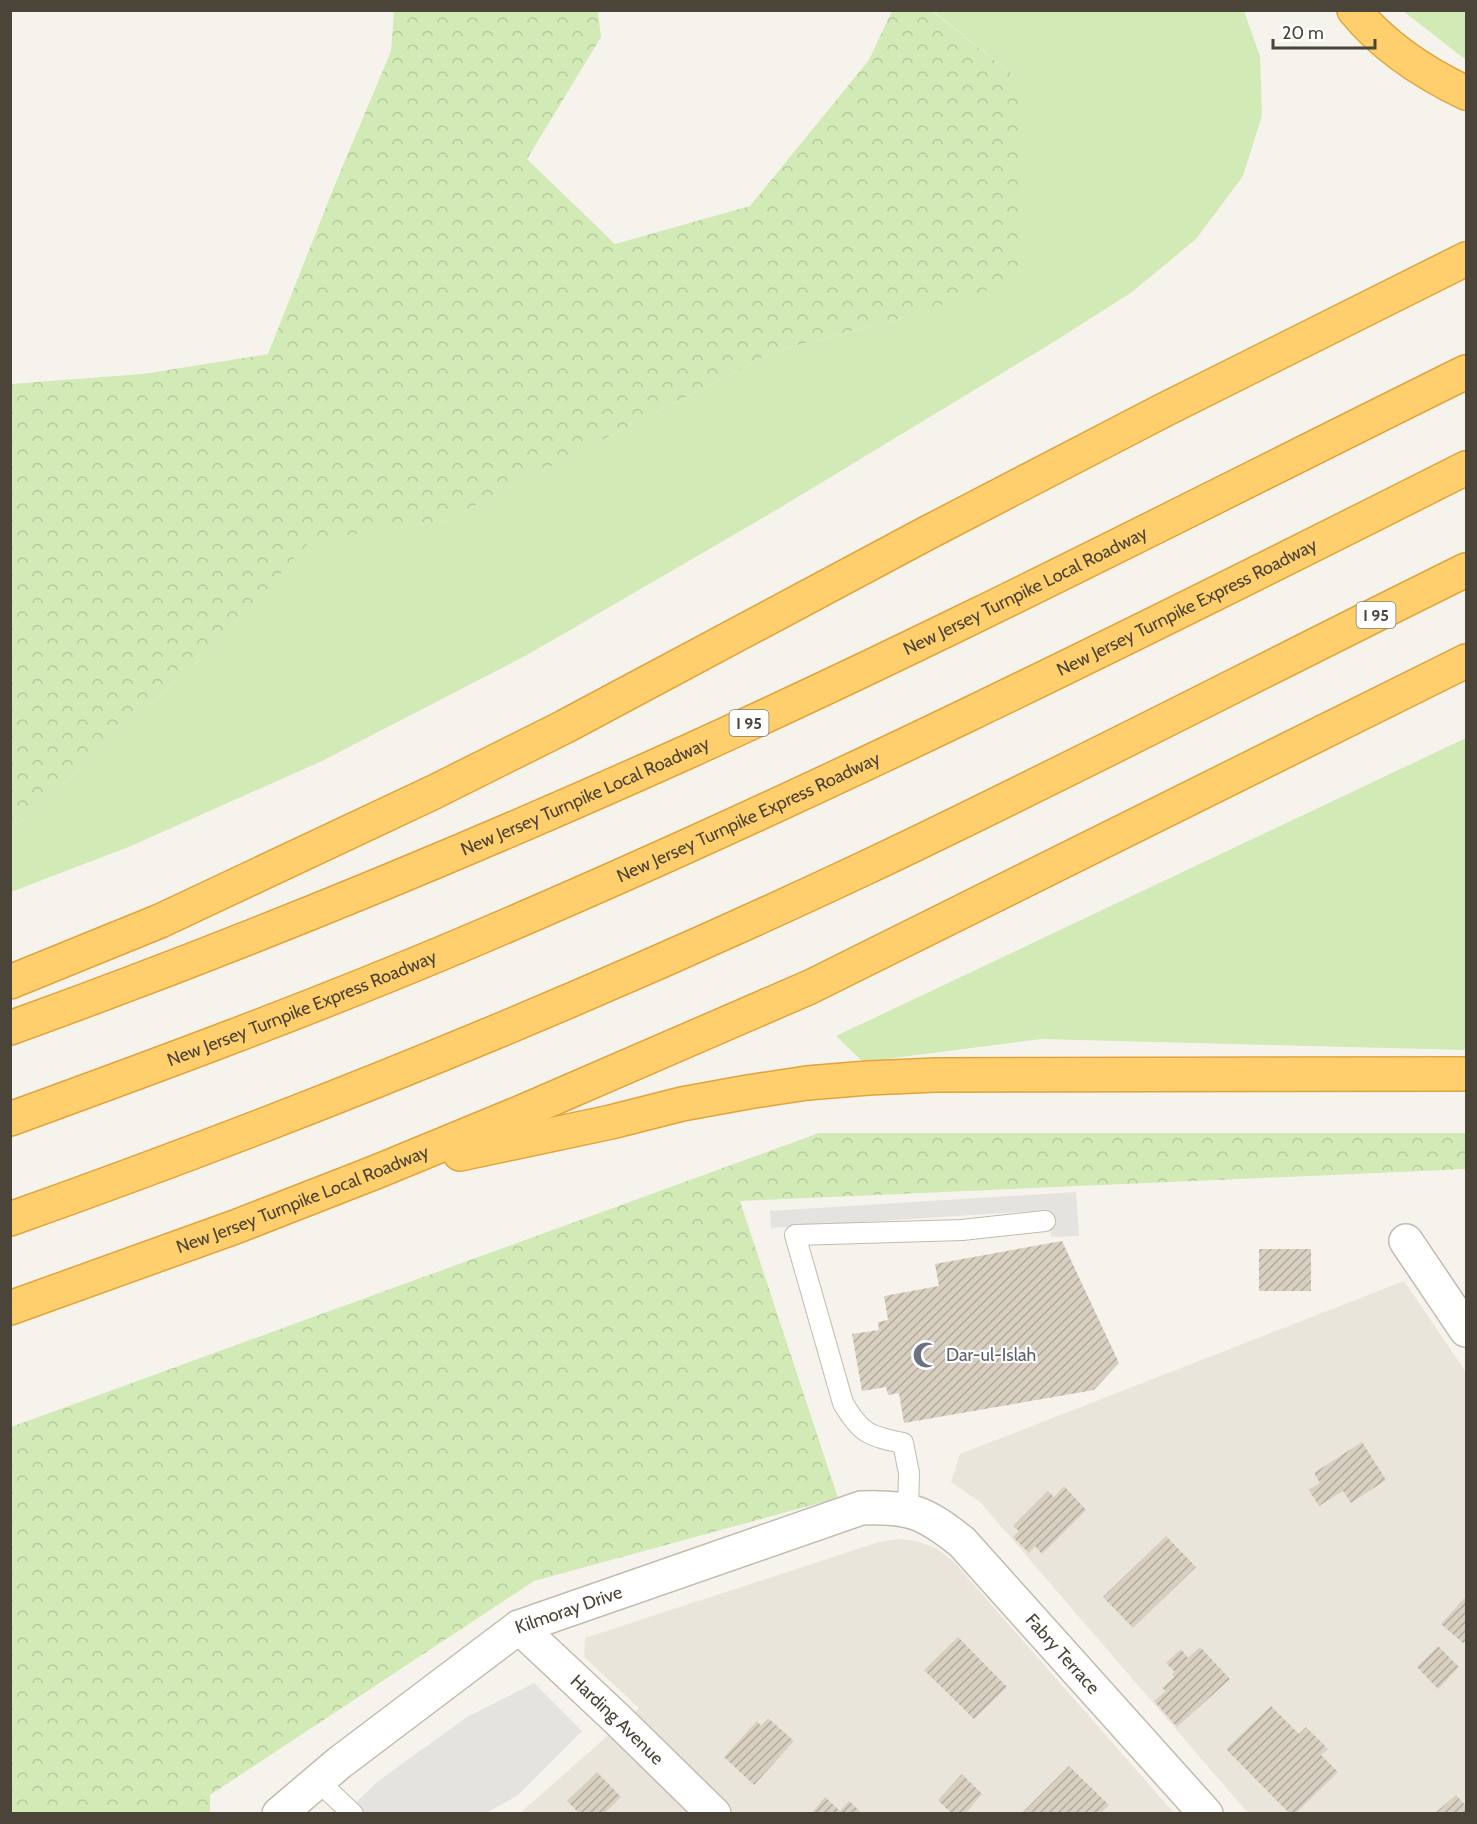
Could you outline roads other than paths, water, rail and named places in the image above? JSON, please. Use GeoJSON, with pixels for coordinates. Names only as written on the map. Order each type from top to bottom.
{"type":"FeatureCollection","features":[{"type":"Feature","properties":{"kind":"highway"},"geometry":{"type":"LineString","coordinates":[[1354,10],[1382,40],[1410,61],[1438,79],[1467,93]]}},
{"type":"Feature","properties":{"kind":"highway"},"geometry":{"type":"LineString","coordinates":[[10,982],[160,921],[434,792],[575,722],[929,532],[1142,421],[1467,259]]}},
{"type":"Feature","properties":{"kind":"highway","name":"New Jersey Turnpike Local Roadway"},"geometry":{"type":"LineString","coordinates":[[10,1028],[329,906],[472,847],[677,757],[983,611],[1467,372]]}},
{"type":"Feature","properties":{"kind":"highway","name":"New Jersey Turnpike Express Roadway"},"geometry":{"type":"LineString","coordinates":[[10,1119],[238,1035],[364,985],[663,856],[907,744],[1467,468]]}},
{"type":"Feature","properties":{"kind":"highway","name":"I 95"},"geometry":{"type":"LineString","coordinates":[[10,1219],[355,1089],[698,944],[861,870],[1002,802],[1467,570]]}},
{"type":"Feature","properties":{"kind":"highway","name":"New Jersey Turnpike Local Roadway"},"geometry":{"type":"LineString","coordinates":[[10,1308],[224,1231],[376,1172],[524,1112],[810,987],[1467,661]]}},
{"type":"Feature","properties":{"kind":"highway"},"geometry":{"type":"LineString","coordinates":[[376,1172],[611,1122],[693,1102],[807,1083],[858,1078],[936,1075],[1467,1074]]}},
{"type":"Feature","properties":{"kind":"street"},"geometry":{"type":"LineString","coordinates":[[1406,1241],[1467,1330]]}},
{"type":"Feature","properties":{"kind":"street","name":"Kilmoray Drive"},"geometry":{"type":"LineString","coordinates":[[279,1814],[317,1780],[519,1627],[861,1508],[889,1507],[908,1510]]}},
{"type":"Feature","properties":{"kind":"street","name":"Fabry Terrace"},"geometry":{"type":"LineString","coordinates":[[908,1510],[935,1521],[962,1542],[1206,1814]]}},
{"type":"Feature","properties":{"kind":"street","name":"Harding Avenue"},"geometry":{"type":"LineString","coordinates":[[519,1627],[618,1719],[714,1814]]}},
{"type":"Feature","properties":{"kind":"lane"},"geometry":{"type":"LineString","coordinates":[[908,1510],[909,1473],[903,1443],[872,1437],[853,1420],[843,1403],[795,1235],[962,1230],[1045,1221]]}},
{"type":"Feature","properties":{"kind":"lane"},"geometry":{"type":"LineString","coordinates":[[317,1780],[353,1814]]}},
{"type":"Feature","properties":{"kind":"place","name":"Dar-ul-Islah"},"geometry":{"type":"Point","coordinates":[926,1355]}}]}
